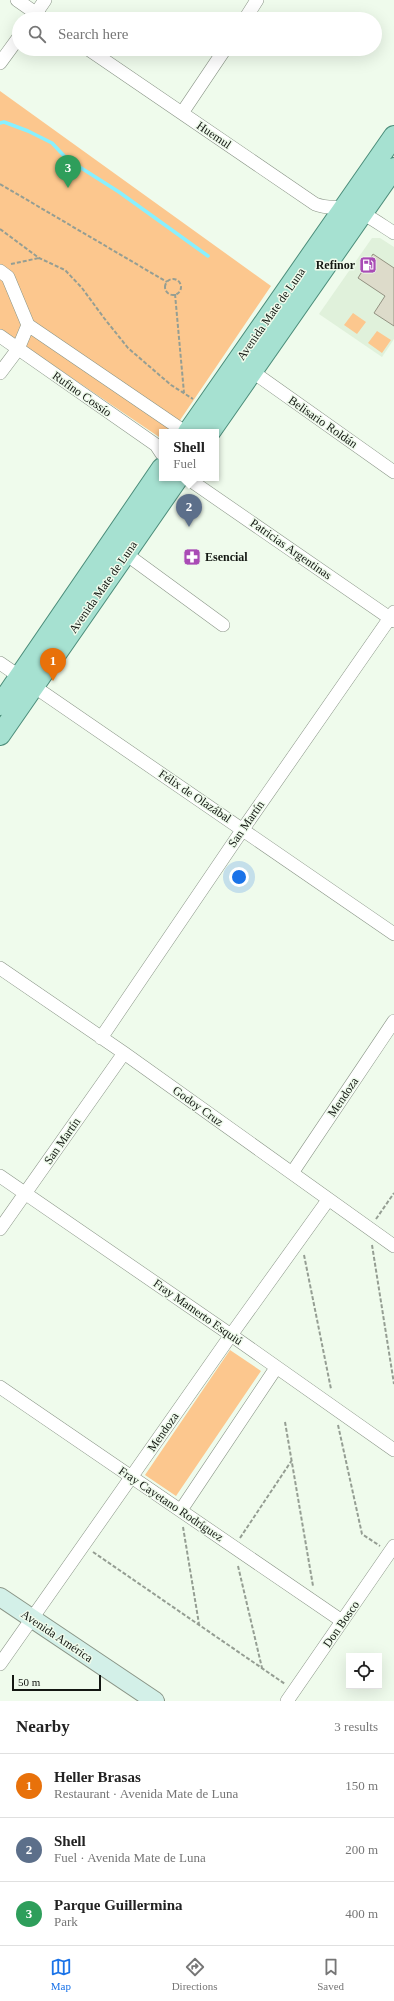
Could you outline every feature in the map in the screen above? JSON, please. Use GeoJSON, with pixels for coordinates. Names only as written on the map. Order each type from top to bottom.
{"type":"FeatureCollection","features":[{"type":"Feature","properties":{"kind":"main road","name":"Avenida Mate de Luna"},"geometry":{"type":"LineString","coordinates":[[190,429],[394,136]]}},
{"type":"Feature","properties":{"kind":"main road","name":"Avenida Mate de Luna"},"geometry":{"type":"LineString","coordinates":[[212,429],[394,168]]}},
{"type":"Feature","properties":{"kind":"main road","name":"Avenida Mate de Luna"},"geometry":{"type":"LineString","coordinates":[[0,735],[26,682],[159,473]]}},
{"type":"Feature","properties":{"kind":"main road","name":"Avenida Mate de Luna"},"geometry":{"type":"LineString","coordinates":[[0,705],[26,682],[126,554],[176,481]]}},
{"type":"Feature","properties":{"kind":"main road","name":"Avenida América"},"geometry":{"type":"LineString","coordinates":[[0,1597],[146,1699]]}},
{"type":"Feature","properties":{"kind":"street"},"geometry":{"type":"LineString","coordinates":[[16,0],[31,12]]}},
{"type":"Feature","properties":{"kind":"street"},"geometry":{"type":"LineString","coordinates":[[39,12],[45,0]]}},
{"type":"Feature","properties":{"kind":"street"},"geometry":{"type":"LineString","coordinates":[[250,12],[258,0]]}},
{"type":"Feature","properties":{"kind":"street"},"geometry":{"type":"LineString","coordinates":[[0,63],[12,47]]}},
{"type":"Feature","properties":{"kind":"street","name":"Huemul"},"geometry":{"type":"LineString","coordinates":[[98,56],[315,204],[325,208],[344,208],[364,213],[394,233]]}},
{"type":"Feature","properties":{"kind":"street"},"geometry":{"type":"LineString","coordinates":[[182,113],[220,56]]}},
{"type":"Feature","properties":{"kind":"street"},"geometry":{"type":"LineString","coordinates":[[3,268],[28,325],[181,429]]}},
{"type":"Feature","properties":{"kind":"street"},"geometry":{"type":"LineString","coordinates":[[0,373],[18,349],[28,325]]}},
{"type":"Feature","properties":{"kind":"street","name":"Rufino Cossío"},"geometry":{"type":"LineString","coordinates":[[0,336],[156,445],[159,450]]}},
{"type":"Feature","properties":{"kind":"street","name":"Belisario Roldán"},"geometry":{"type":"LineString","coordinates":[[253,372],[394,472]]}},
{"type":"Feature","properties":{"kind":"street","name":"Patricias Argentinas"},"geometry":{"type":"LineString","coordinates":[[191,481],[393,617]]}},
{"type":"Feature","properties":{"kind":"street"},"geometry":{"type":"LineString","coordinates":[[126,554],[223,625]]}},
{"type":"Feature","properties":{"kind":"street","name":"San Martín"},"geometry":{"type":"LineString","coordinates":[[101,1038],[243,828],[393,617]]}},
{"type":"Feature","properties":{"kind":"street","name":"Félix de Olazábal"},"geometry":{"type":"LineString","coordinates":[[0,663],[243,828],[394,934]]}},
{"type":"Feature","properties":{"kind":"street","name":"Godoy Cruz"},"geometry":{"type":"LineString","coordinates":[[0,968],[124,1053],[394,1246]]}},
{"type":"Feature","properties":{"kind":"street","name":"Mendoza"},"geometry":{"type":"LineString","coordinates":[[292,1173],[394,1021]]}},
{"type":"Feature","properties":{"kind":"street","name":"San Martín"},"geometry":{"type":"LineString","coordinates":[[0,1229],[124,1053]]}},
{"type":"Feature","properties":{"kind":"street","name":"Fray Mamerto Esquiú"},"geometry":{"type":"LineString","coordinates":[[0,1176],[231,1335],[394,1450]]}},
{"type":"Feature","properties":{"kind":"street","name":"Mendoza"},"geometry":{"type":"LineString","coordinates":[[0,1664],[231,1335],[328,1200]]}},
{"type":"Feature","properties":{"kind":"street"},"geometry":{"type":"LineString","coordinates":[[181,1510],[276,1368]]}},
{"type":"Feature","properties":{"kind":"street","name":"Fray Cayetano Rodríguez"},"geometry":{"type":"LineString","coordinates":[[0,1387],[342,1621]]}},
{"type":"Feature","properties":{"kind":"street","name":"Don Bosco"},"geometry":{"type":"LineString","coordinates":[[291,1696],[394,1546]]}},
{"type":"Feature","properties":{"kind":"path"},"geometry":{"type":"LineString","coordinates":[[0,184],[166,282],[175,279],[179,282],[179,291],[175,294]]}},
{"type":"Feature","properties":{"kind":"path"},"geometry":{"type":"LineString","coordinates":[[0,229],[39,258],[65,270],[82,288],[128,348],[171,385],[207,407]]}},
{"type":"Feature","properties":{"kind":"path"},"geometry":{"type":"LineString","coordinates":[[3,268],[39,258]]}},
{"type":"Feature","properties":{"kind":"path"},"geometry":{"type":"LineString","coordinates":[[166,282],[166,291],[170,294],[175,294]]}},
{"type":"Feature","properties":{"kind":"path"},"geometry":{"type":"LineString","coordinates":[[175,294],[184,393]]}},
{"type":"Feature","properties":{"kind":"path"},"geometry":{"type":"LineString","coordinates":[[394,1193],[369,1229],[394,1384]]}},
{"type":"Feature","properties":{"kind":"path"},"geometry":{"type":"LineString","coordinates":[[285,1422],[316,1603]]}},
{"type":"Feature","properties":{"kind":"path"},"geometry":{"type":"LineString","coordinates":[[181,1510],[198,1624]]}},
{"type":"Feature","properties":{"kind":"path"},"geometry":{"type":"LineString","coordinates":[[83,1545],[198,1624],[291,1696]]}},
{"type":"Feature","properties":{"kind":"shaded area"},"geometry":{"type":"Polygon","coordinates":[[[0,91],[271,286],[174,429],[159,429],[159,437],[0,329],[0,91]]]}},
{"type":"Feature","properties":{"kind":"shaded area"},"geometry":{"type":"Polygon","coordinates":[[[372,238],[380,238],[394,247],[394,339],[382,357],[319,314],[372,238]]]}},
{"type":"Feature","properties":{"kind":"shaded area"},"geometry":{"type":"Polygon","coordinates":[[[353,313],[366,322],[357,334],[344,325],[353,313]]]}},
{"type":"Feature","properties":{"kind":"shaded area"},"geometry":{"type":"Polygon","coordinates":[[[377,331],[391,340],[382,353],[368,343],[377,331]]]}},
{"type":"Feature","properties":{"kind":"shaded area"},"geometry":{"type":"Polygon","coordinates":[[[230,1350],[261,1371],[176,1496],[145,1475],[230,1350]]]}},
{"type":"Feature","properties":{"kind":"building"},"geometry":{"type":"Polygon","coordinates":[[[373,254],[394,268],[394,326],[374,313],[385,296],[358,278],[373,254]]]}},
{"type":"Feature","properties":{"kind":"waterway"},"geometry":{"type":"LineString","coordinates":[[0,123],[4,122],[28,131],[52,143],[67,159],[119,192],[208,256]]}},
{"type":"Feature","properties":{"kind":"place","name":"Parque Guillermina"},"geometry":{"type":"Point","coordinates":[68,188]}},
{"type":"Feature","properties":{"kind":"place","name":"Refinor"},"geometry":{"type":"Point","coordinates":[368,265]}},
{"type":"Feature","properties":{"kind":"place","name":"Shell"},"geometry":{"type":"Point","coordinates":[189,527]}},
{"type":"Feature","properties":{"kind":"place","name":"Esencial"},"geometry":{"type":"Point","coordinates":[192,557]}},
{"type":"Feature","properties":{"kind":"place","name":"Heller Brasas"},"geometry":{"type":"Point","coordinates":[53,681]}}]}
